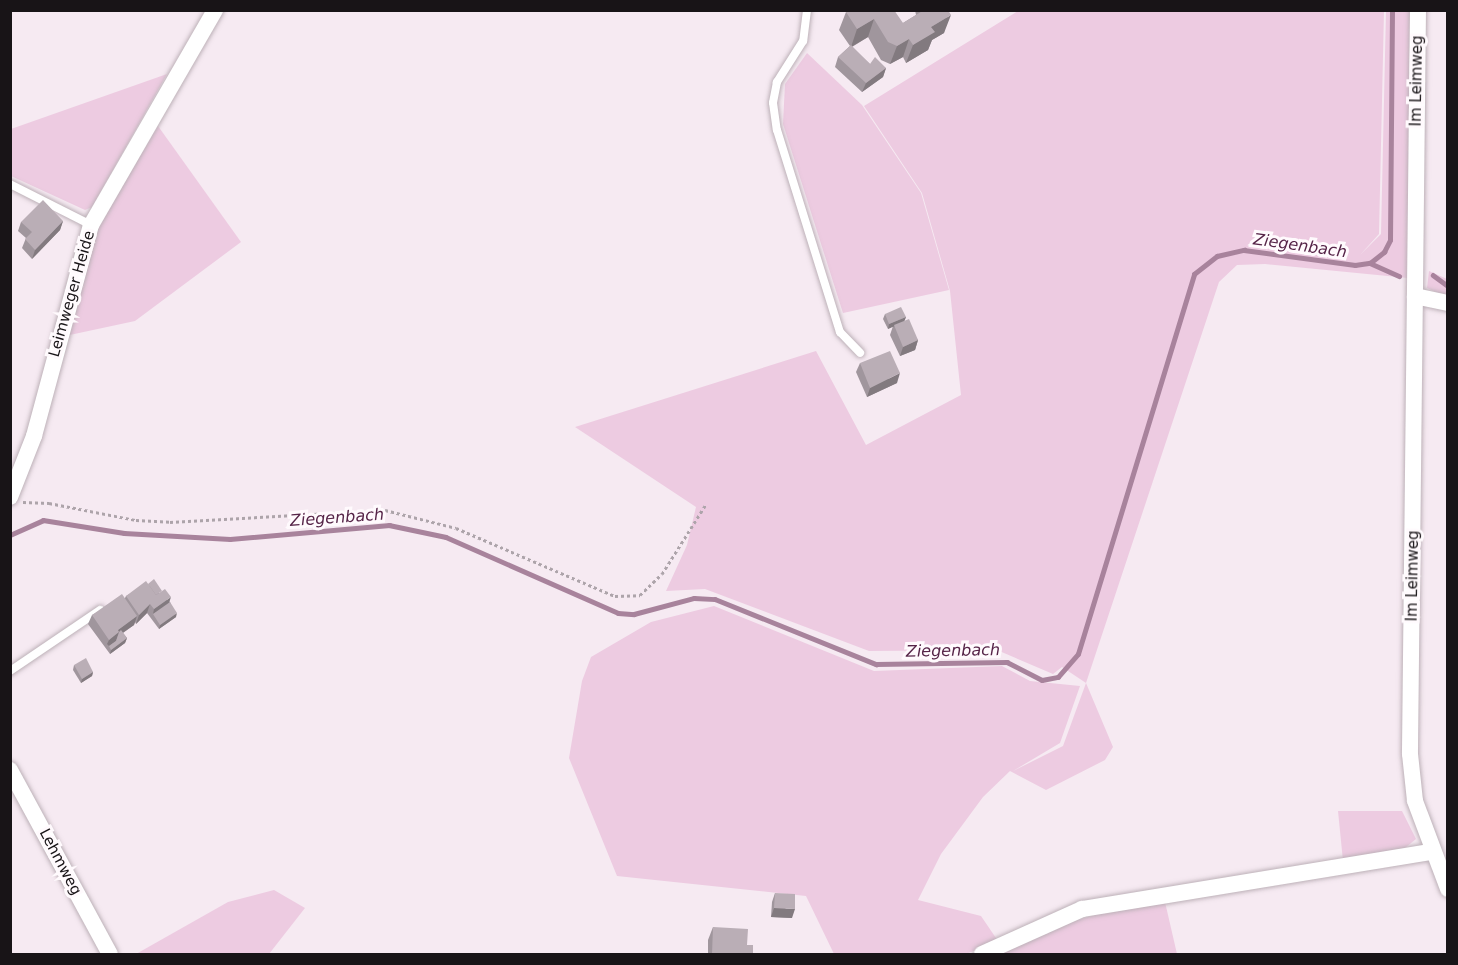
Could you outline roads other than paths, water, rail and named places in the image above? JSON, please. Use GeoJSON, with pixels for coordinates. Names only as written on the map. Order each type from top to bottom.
{"type":"FeatureCollection","features":[{"type":"Feature","properties":{"kind":"street","name":"Leimweger Heide"},"geometry":{"type":"LineString","coordinates":[[15,499],[91,225],[215,10]]}},
{"type":"Feature","properties":{"kind":"street","name":"Im Leimweg"},"geometry":{"type":"LineString","coordinates":[[1418,10],[1410,754],[1415,801],[1431,852],[1448,889]]}},
{"type":"Feature","properties":{"kind":"street"},"geometry":{"type":"LineString","coordinates":[[1415,296],[1448,303]]}},
{"type":"Feature","properties":{"kind":"street","name":"Lehmweg"},"geometry":{"type":"LineString","coordinates":[[10,770],[110,954]]}},
{"type":"Feature","properties":{"kind":"street"},"geometry":{"type":"LineString","coordinates":[[982,954],[1082,909],[1431,852]]}},
{"type":"Feature","properties":{"kind":"lane"},"geometry":{"type":"LineString","coordinates":[[807,10],[803,41],[777,82],[773,103],[777,130],[840,332],[860,353]]}},
{"type":"Feature","properties":{"kind":"lane"},"geometry":{"type":"LineString","coordinates":[[10,184],[91,225]]}},
{"type":"Feature","properties":{"kind":"lane"},"geometry":{"type":"LineString","coordinates":[[10,671],[100,610]]}},
{"type":"Feature","properties":{"kind":"waterway","name":"Ziegenbach"},"geometry":{"type":"LineString","coordinates":[[10,535],[43,520],[124,533],[230,539],[389,525],[446,537],[618,613],[634,614],[694,598],[715,599],[876,664],[1007,662],[1042,680],[1058,677],[1078,654],[1194,274],[1217,256],[1244,250],[1355,265],[1370,263],[1384,252],[1390,240],[1392,10]]}},
{"type":"Feature","properties":{"kind":"waterway"},"geometry":{"type":"LineString","coordinates":[[1370,263],[1399,276]]}},
{"type":"Feature","properties":{"kind":"waterway"},"geometry":{"type":"LineString","coordinates":[[1433,275],[1448,286]]}}]}
